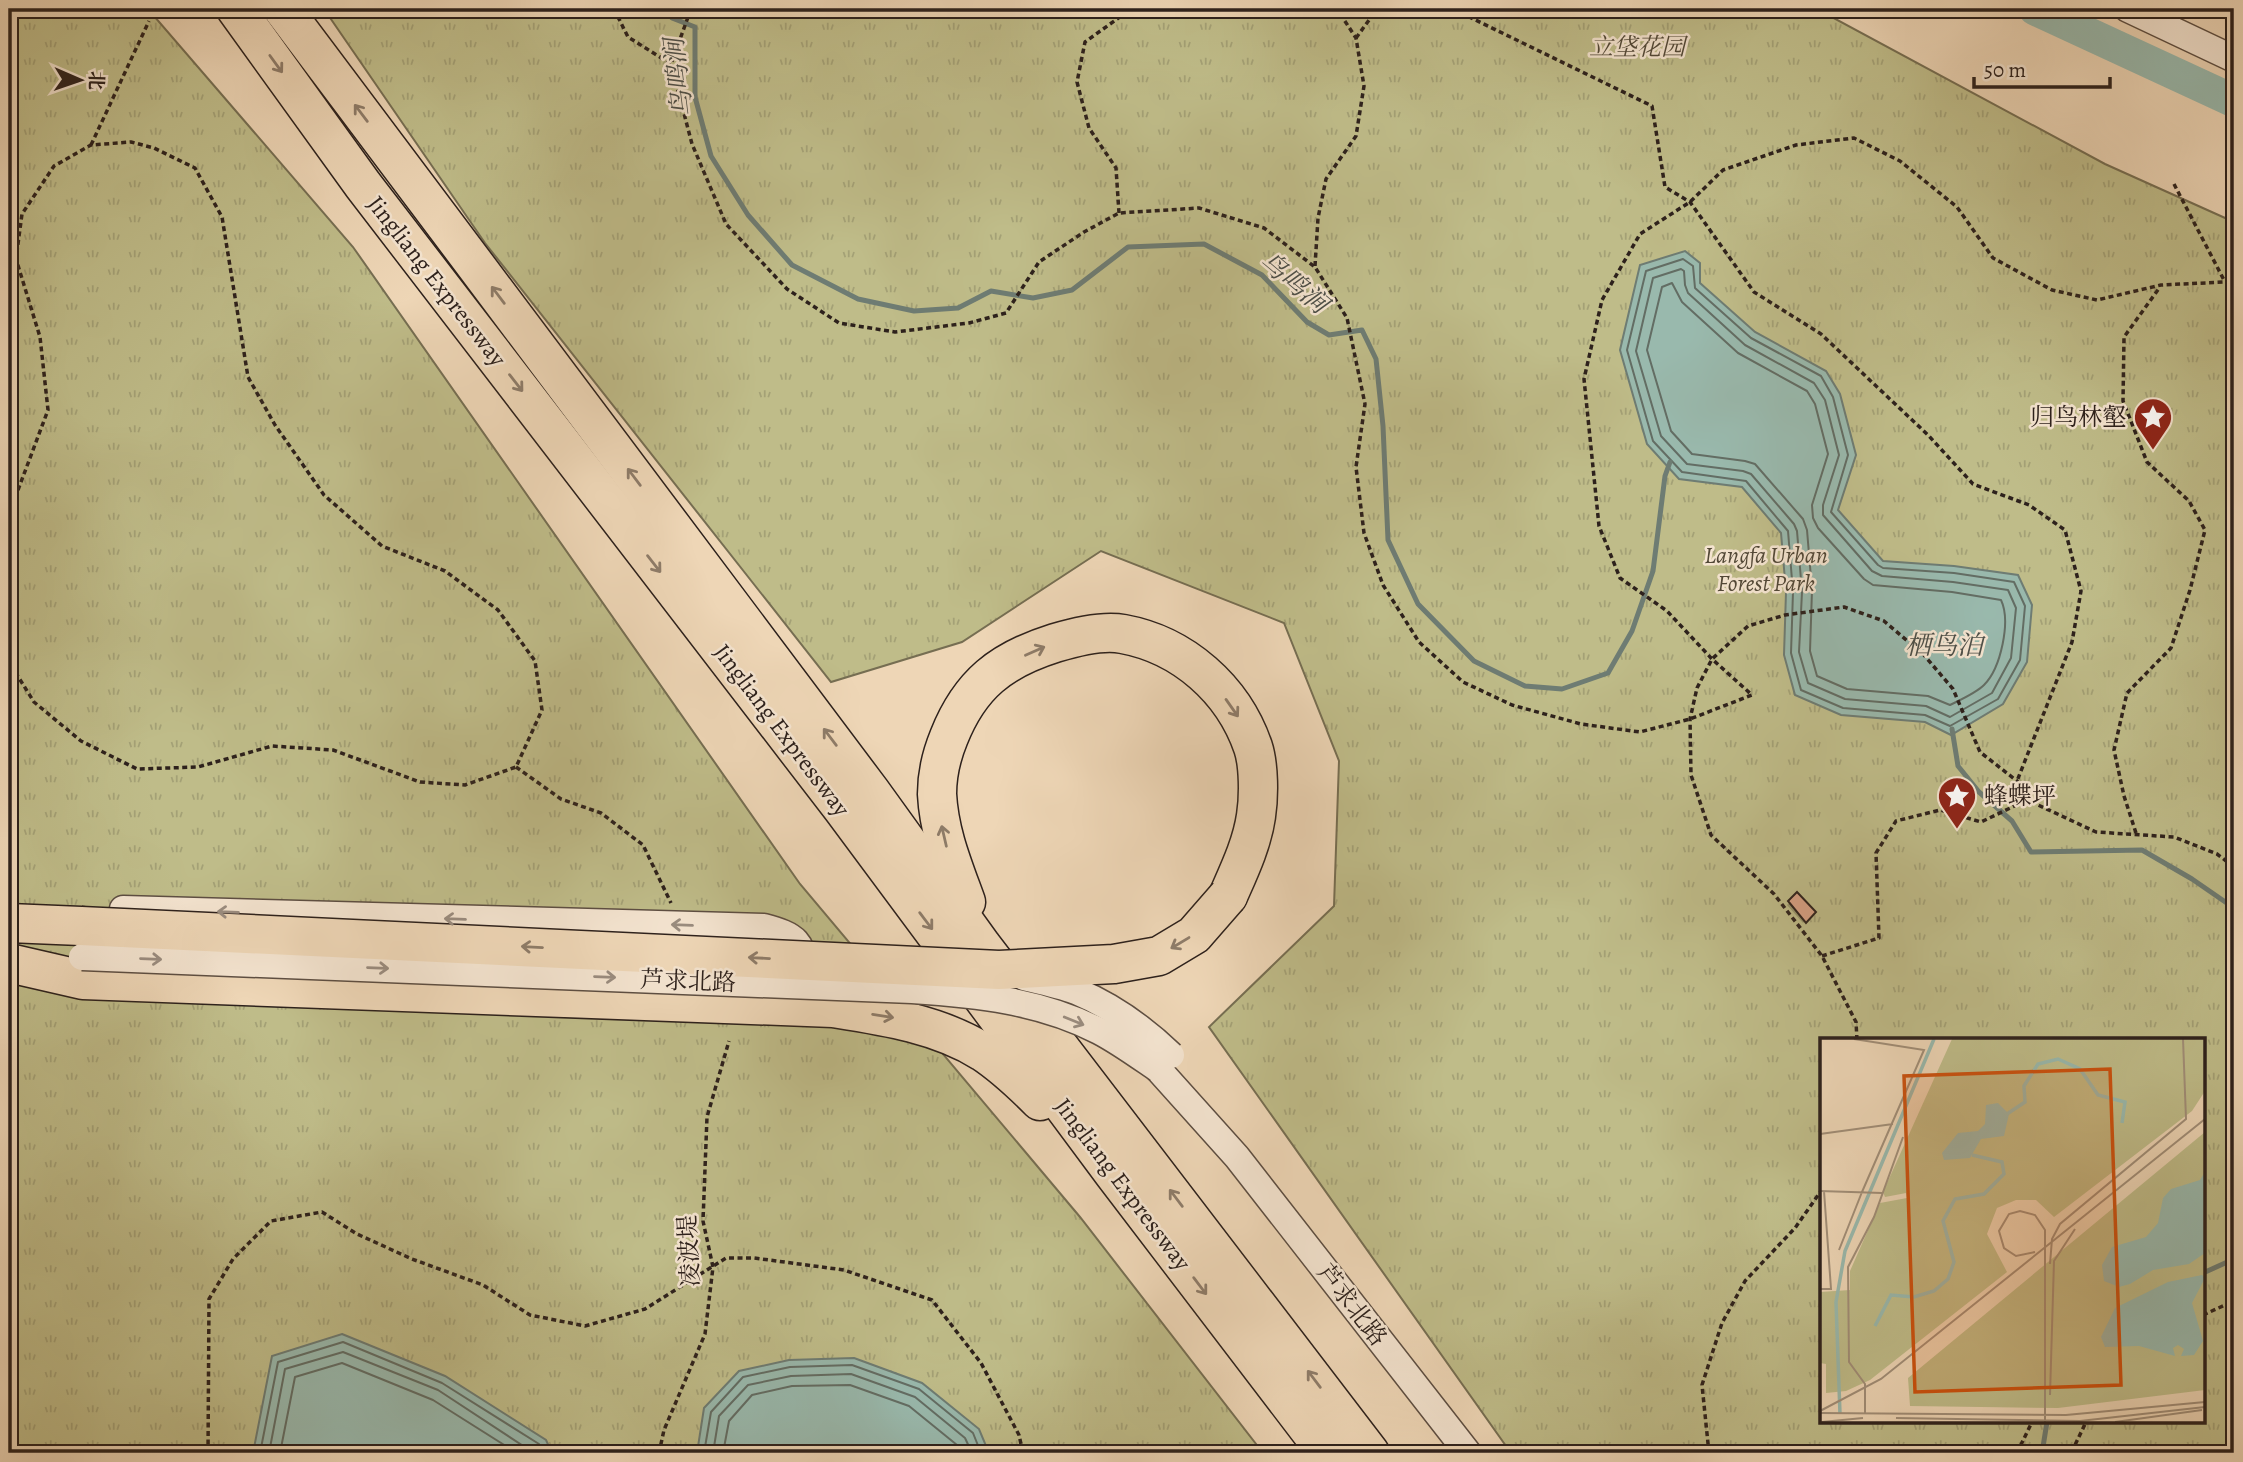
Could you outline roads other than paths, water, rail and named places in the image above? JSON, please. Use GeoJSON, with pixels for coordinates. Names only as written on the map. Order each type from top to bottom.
{"type":"FeatureCollection","features":[{"type":"Feature","properties":{"kind":"highway","name":"Jingliang Expressway"},"geometry":{"type":"LineString","coordinates":[[236,9],[363,185],[856,800],[991,958],[1357,1448]]}},
{"type":"Feature","properties":{"kind":"highway","name":"Jingliang Expressway"},"geometry":{"type":"LineString","coordinates":[[283,9],[856,800],[1114,1174],[1357,1448]]}},
{"type":"Feature","properties":{"kind":"highway"},"geometry":{"type":"LineString","coordinates":[[9,921],[82,941],[991,958],[1114,964],[1159,956],[1194,935],[1228,896],[1243,863],[1256,817],[1258,787],[1254,749],[1237,712],[1207,674],[1166,646],[1121,633],[1076,636],[1037,649],[1002,667],[977,687],[958,713],[943,752],[937,792],[943,837],[991,958]]}},
{"type":"Feature","properties":{"kind":"highway"},"geometry":{"type":"LineString","coordinates":[[9,963],[83,980],[833,1008],[895,1018],[939,1032],[981,1051],[1018,1080],[1114,1174]]}},
{"type":"Feature","properties":{"kind":"street"},"geometry":{"type":"LineString","coordinates":[[2128,9],[2234,59]]}},
{"type":"Feature","properties":{"kind":"street"},"geometry":{"type":"LineString","coordinates":[[9,921],[87,908],[764,927],[783,932],[796,940],[803,953],[802,974],[792,990],[775,1000],[752,1005]]}},
{"type":"Feature","properties":{"kind":"street","name":"芦求北路"},"geometry":{"type":"LineString","coordinates":[[9,957],[82,941],[970,994],[1051,1011],[1165,1062]]}},
{"type":"Feature","properties":{"kind":"street","name":"芦求北路"},"geometry":{"type":"LineString","coordinates":[[991,958],[1076,991],[1145,1030],[1165,1062],[1237,1157],[1468,1453]]}},
{"type":"Feature","properties":{"kind":"water","name":"栖鸟泊"},"geometry":{"type":"Polygon","coordinates":[[[1685,251],[1700,263],[1700,283],[1755,332],[1826,371],[1840,394],[1856,455],[1838,510],[1883,561],[1954,566],[2018,575],[2032,605],[2027,662],[2003,704],[1951,735],[1925,722],[1841,715],[1795,695],[1784,655],[1786,592],[1781,533],[1742,487],[1679,479],[1647,444],[1620,350],[1640,265],[1685,251]]]}},
{"type":"Feature","properties":{"kind":"water"},"geometry":{"type":"Polygon","coordinates":[[[342,1334],[445,1376],[546,1440],[552,1453],[253,1453],[272,1356],[342,1334]]]}},
{"type":"Feature","properties":{"kind":"water"},"geometry":{"type":"Polygon","coordinates":[[[854,1358],[922,1383],[979,1429],[989,1453],[697,1453],[704,1408],[739,1371],[789,1360],[854,1358]]]}},
{"type":"Feature","properties":{"kind":"waterway","name":"鸟鸣涧"},"geometry":{"type":"LineString","coordinates":[[671,9],[672,18],[695,27],[695,97],[711,156],[748,215],[792,265],[858,299],[914,311],[958,308],[991,291],[1033,298],[1072,290],[1128,247],[1204,244],[1262,275],[1307,322],[1329,335],[1362,330],[1376,359],[1383,426],[1388,540],[1418,604],[1474,661],[1525,686],[1562,689],[1608,673],[1632,631],[1653,571],[1665,476],[1670,462]]}},
{"type":"Feature","properties":{"kind":"waterway"},"geometry":{"type":"LineString","coordinates":[[2035,9],[2234,101]]}},
{"type":"Feature","properties":{"kind":"waterway"},"geometry":{"type":"LineString","coordinates":[[1952,729],[1958,766],[1979,792],[2012,821],[2031,852],[2142,850],[2192,879],[2234,908]]}},
{"type":"Feature","properties":{"kind":"waterway"},"geometry":{"type":"LineString","coordinates":[[2204,1273],[2234,1259]]}},
{"type":"Feature","properties":{"kind":"waterway"},"geometry":{"type":"LineString","coordinates":[[2042,1453],[2047,1424]]}},
{"type":"Feature","properties":{"kind":"place","name":"归鸟林壑"},"geometry":{"type":"Point","coordinates":[2153,451]}},
{"type":"Feature","properties":{"kind":"place","name":"蜂蝶坪"},"geometry":{"type":"Point","coordinates":[1957,830]}},
{"type":"Feature","properties":{"kind":"park label","name":"立垡花园"},"geometry":{"type":"Point","coordinates":[1637,47]}},
{"type":"Feature","properties":{"kind":"park label","name":"Langfa Urban Forest Park"},"geometry":{"type":"Point","coordinates":[1766,569]}}]}
